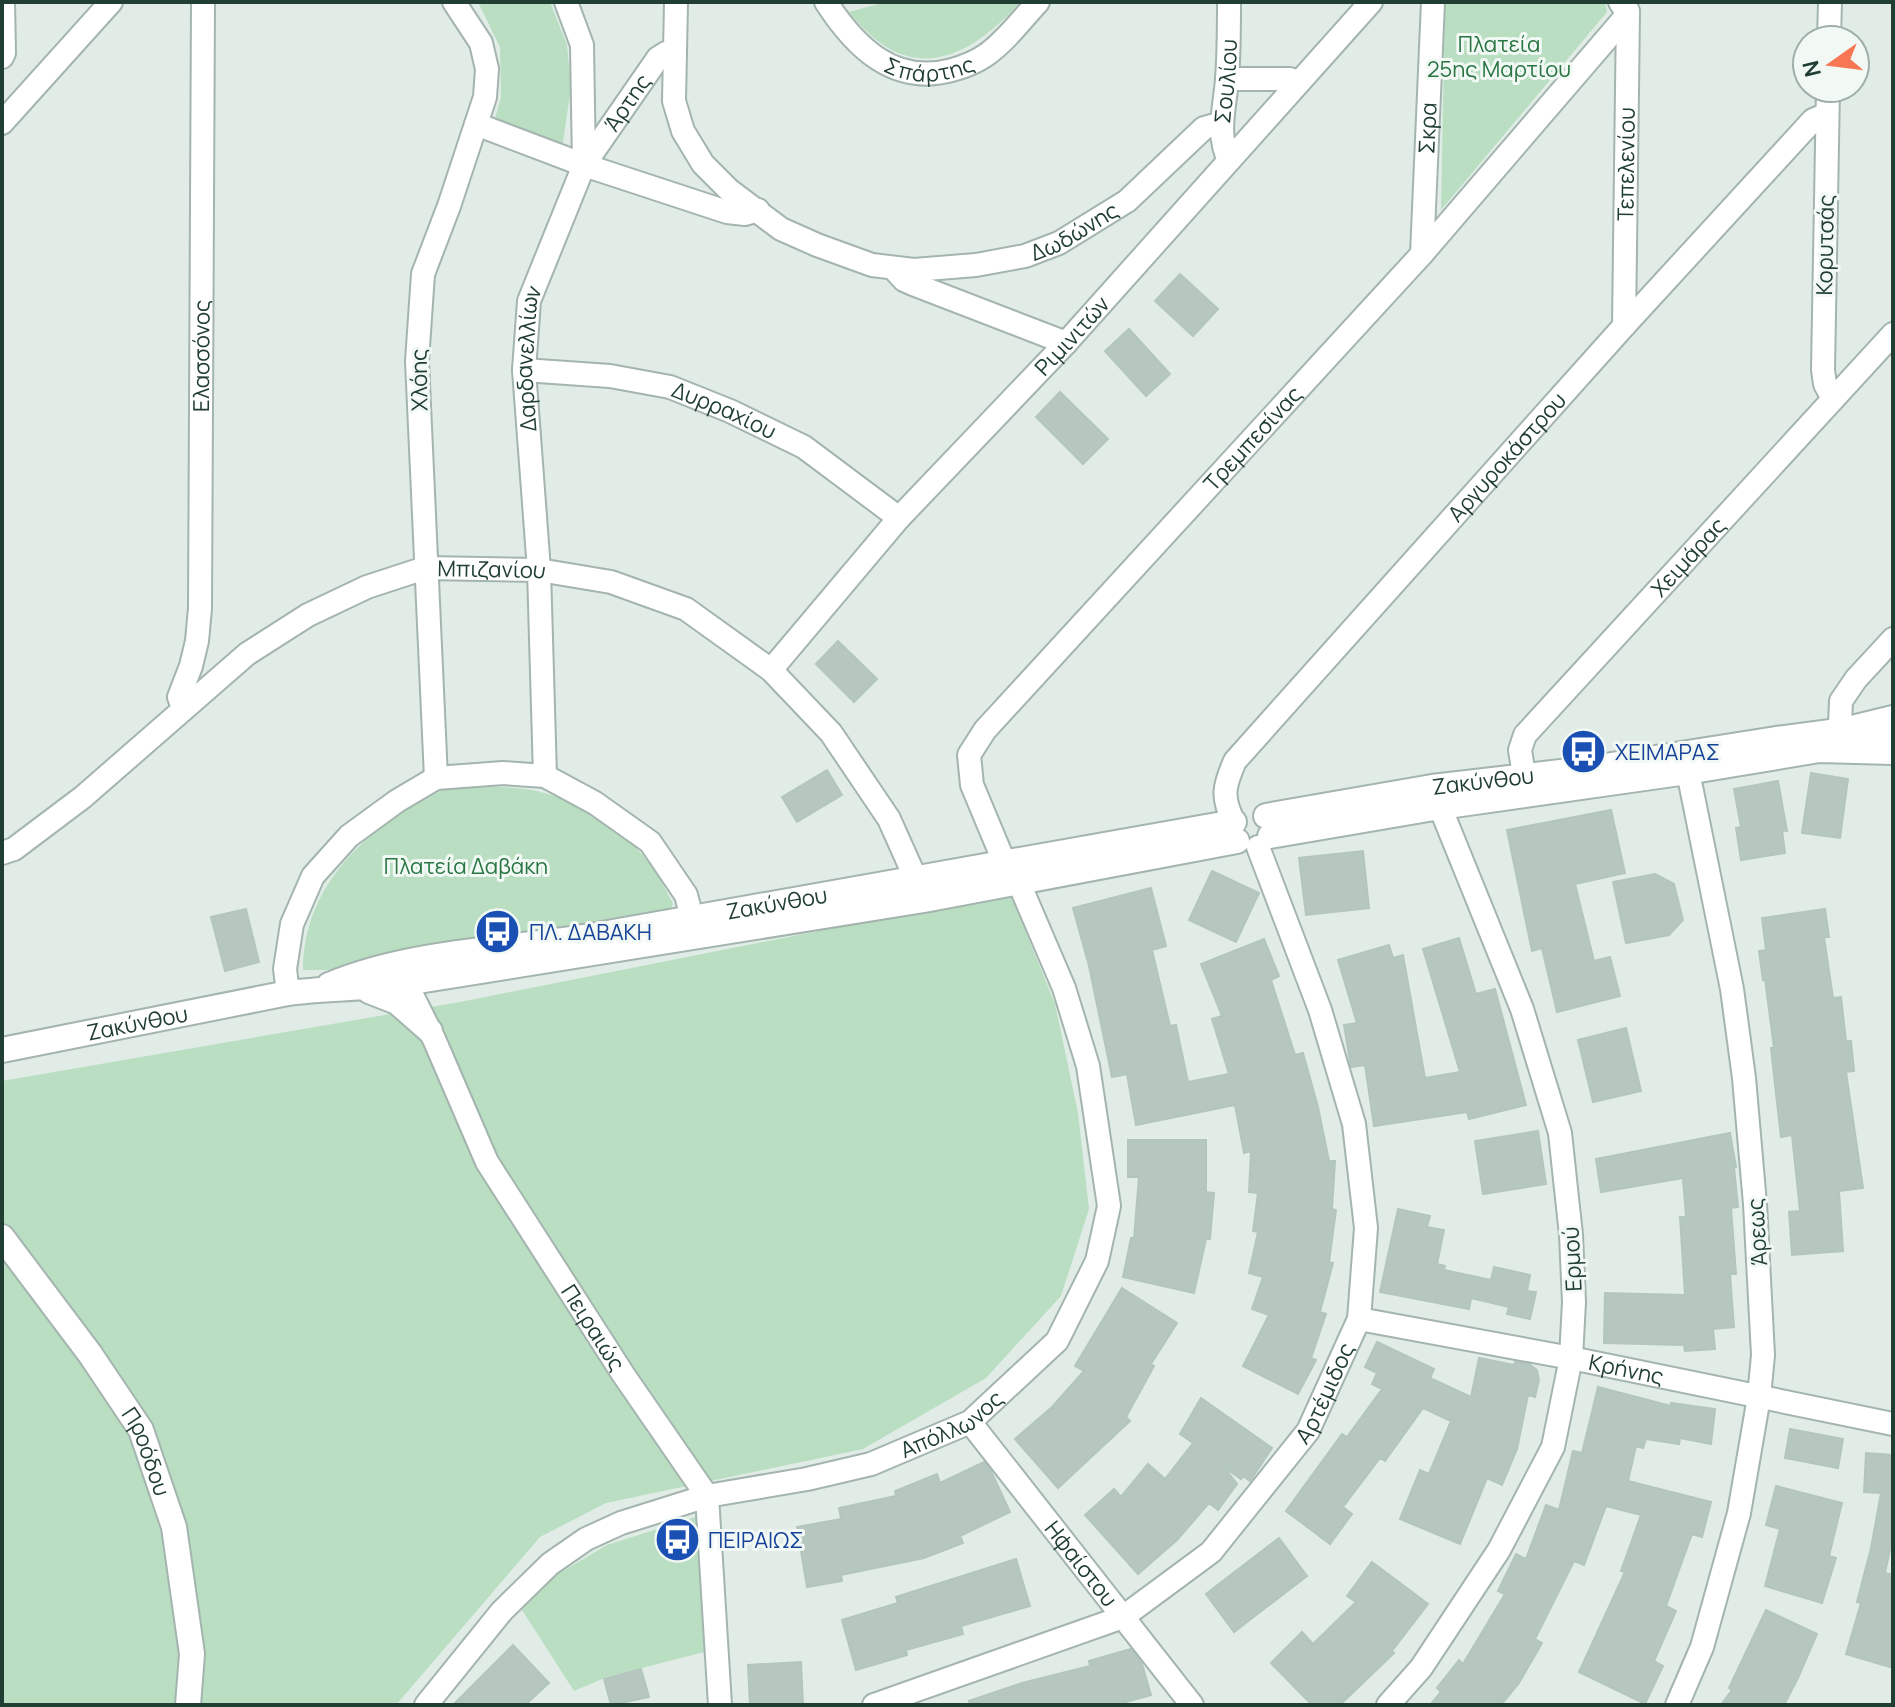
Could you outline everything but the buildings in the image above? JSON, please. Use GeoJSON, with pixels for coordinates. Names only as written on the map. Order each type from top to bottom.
{"type":"FeatureCollection","features":[{"type":"Feature","properties":{"kind":"street"},"geometry":{"type":"LineString","coordinates":[[2,57],[3,2]]}},
{"type":"Feature","properties":{"kind":"street"},"geometry":{"type":"LineString","coordinates":[[2,123],[111,2]]}},
{"type":"Feature","properties":{"kind":"street","name":"Ελασσόνος"},"geometry":{"type":"LineString","coordinates":[[183,708],[179,697],[197,641],[200,608],[203,2]]}},
{"type":"Feature","properties":{"kind":"street","name":"Χλόης"},"geometry":{"type":"LineString","coordinates":[[436,778],[417,361],[423,274],[485,97],[487,69],[481,43],[454,2]]}},
{"type":"Feature","properties":{"kind":"street","name":"Δαρδανελλίων"},"geometry":{"type":"LineString","coordinates":[[545,776],[539,570],[524,370],[529,301],[584,165],[582,45],[566,2]]}},
{"type":"Feature","properties":{"kind":"street"},"geometry":{"type":"LineString","coordinates":[[675,52],[676,2]]}},
{"type":"Feature","properties":{"kind":"street","name":"Σπάρτης"},"geometry":{"type":"LineString","coordinates":[[832,3],[844,30],[868,54],[893,68],[917,74],[952,70],[985,56],[1010,34],[1038,2]]}},
{"type":"Feature","properties":{"kind":"street","name":"Σουλίου"},"geometry":{"type":"LineString","coordinates":[[1229,2],[1227,79],[1222,123],[1222,146],[1229,160]]}},
{"type":"Feature","properties":{"kind":"street","name":"Ριμινιτών"},"geometry":{"type":"LineString","coordinates":[[771,670],[899,518],[1066,343],[1371,2]]}},
{"type":"Feature","properties":{"kind":"street","name":"Σκρα"},"geometry":{"type":"LineString","coordinates":[[1422,254],[1433,2]]}},
{"type":"Feature","properties":{"kind":"street"},"geometry":{"type":"LineString","coordinates":[[1829,24],[1830,2]]}},
{"type":"Feature","properties":{"kind":"street","name":"Τρεμπεσίνας"},"geometry":{"type":"LineString","coordinates":[[1012,874],[972,785],[969,755],[985,730],[1422,254],[1626,6]]}},
{"type":"Feature","properties":{"kind":"street","name":"Τεπελενίου"},"geometry":{"type":"LineString","coordinates":[[1624,326],[1626,6]]}},
{"type":"Feature","properties":{"kind":"street","name":"Άρτης"},"geometry":{"type":"LineString","coordinates":[[584,165],[658,58],[675,52]]}},
{"type":"Feature","properties":{"kind":"street","name":"Δωδώνης"},"geometry":{"type":"LineString","coordinates":[[675,52],[674,101],[683,131],[703,164],[717,179],[781,229],[872,265],[894,269],[998,263],[1059,243],[1127,201],[1204,128],[1222,123]]}},
{"type":"Feature","properties":{"kind":"street"},"geometry":{"type":"LineString","coordinates":[[1227,79],[1290,79],[1297,83]]}},
{"type":"Feature","properties":{"kind":"street","name":"Κορυτσάς"},"geometry":{"type":"LineString","coordinates":[[1827,104],[1823,370],[1825,384],[1833,399]]}},
{"type":"Feature","properties":{"kind":"street","name":"Αργυροκάστρου"},"geometry":{"type":"LineString","coordinates":[[1253,832],[1228,810],[1224,787],[1235,761],[1624,326],[1813,120],[1827,114]]}},
{"type":"Feature","properties":{"kind":"street"},"geometry":{"type":"LineString","coordinates":[[476,124],[584,165],[727,212],[745,214],[758,210]]}},
{"type":"Feature","properties":{"kind":"street","name":"Δωδώνης"},"geometry":{"type":"LineString","coordinates":[[894,269],[904,280],[913,284],[1066,343]]}},
{"type":"Feature","properties":{"kind":"street","name":"Χειμάρας"},"geometry":{"type":"LineString","coordinates":[[1526,785],[1520,750],[1525,735],[1893,334]]}},
{"type":"Feature","properties":{"kind":"street","name":"Δυρραχίου"},"geometry":{"type":"LineString","coordinates":[[524,370],[610,376],[670,387],[730,411],[804,447],[899,518]]}},
{"type":"Feature","properties":{"kind":"street","name":"Μπιζανίου"},"geometry":{"type":"LineString","coordinates":[[2,853],[14,849],[83,797],[247,654],[308,615],[367,587],[425,568],[539,570],[611,582],[686,609],[771,670],[831,733],[889,819],[921,889]]}},
{"type":"Feature","properties":{"kind":"street"},"geometry":{"type":"LineString","coordinates":[[1893,639],[1856,679],[1841,701],[1838,740],[1893,717]]}},
{"type":"Feature","properties":{"kind":"street","name":"Ζακύνθου"},"geometry":{"type":"LineString","coordinates":[[320,989],[362,972],[443,976],[1436,797],[1526,785],[1586,769],[1685,762],[1893,734]]}},
{"type":"Feature","properties":{"kind":"street","name":"Ζακύνθου"},"geometry":{"type":"LineString","coordinates":[[1838,740],[1893,752]]}},
{"type":"Feature","properties":{"kind":"street","name":"Άρεως"},"geometry":{"type":"LineString","coordinates":[[1677,1705],[1702,1647],[1739,1513],[1763,1355],[1760,1273],[1744,1078],[1732,989],[1685,762]]}},
{"type":"Feature","properties":{"kind":"street"},"geometry":{"type":"LineString","coordinates":[[288,993],[285,969],[292,924],[313,876],[349,836],[397,801],[436,778],[503,773],[545,776],[595,803],[650,842],[686,895],[692,918]]}},
{"type":"Feature","properties":{"kind":"street","name":"Ερμού"},"geometry":{"type":"LineString","coordinates":[[1388,1705],[1421,1668],[1499,1550],[1553,1447],[1571,1358],[1574,1302],[1571,1235],[1560,1133],[1542,1067],[1522,1009],[1436,797]]}},
{"type":"Feature","properties":{"kind":"street","name":"Αρτέμιδος"},"geometry":{"type":"LineString","coordinates":[[874,1705],[1123,1617],[1211,1552],[1308,1431],[1359,1319],[1366,1228],[1354,1124],[1320,1010],[1253,832]]}},
{"type":"Feature","properties":{"kind":"street","name":"Απόλλωνος"},"geometry":{"type":"LineString","coordinates":[[426,1705],[502,1611],[550,1564],[586,1539],[621,1523],[707,1496],[807,1479],[871,1464],[970,1422],[1057,1341],[1097,1261],[1109,1206],[1088,1066],[1064,988],[1012,874]]}},
{"type":"Feature","properties":{"kind":"street","name":"Ζακύνθου"},"geometry":{"type":"LineString","coordinates":[[2,1050],[288,993],[363,989],[403,973],[570,939],[692,918],[921,889]]}},
{"type":"Feature","properties":{"kind":"street","name":"Πειραιώς"},"geometry":{"type":"LineString","coordinates":[[403,973],[487,1162],[623,1374],[707,1496]]}},
{"type":"Feature","properties":{"kind":"street"},"geometry":{"type":"LineString","coordinates":[[426,1024],[426,1001],[443,976]]}},
{"type":"Feature","properties":{"kind":"street"},"geometry":{"type":"LineString","coordinates":[[363,989],[397,1002],[426,1024]]}},
{"type":"Feature","properties":{"kind":"street","name":"Προόδου"},"geometry":{"type":"LineString","coordinates":[[2,1237],[90,1354],[141,1430],[174,1527],[192,1654],[188,1705]]}},
{"type":"Feature","properties":{"kind":"street","name":"Κρήνης"},"geometry":{"type":"LineString","coordinates":[[1359,1319],[1571,1358],[1893,1424]]}},
{"type":"Feature","properties":{"kind":"street","name":"Ηφαίστου"},"geometry":{"type":"LineString","coordinates":[[970,1422],[1192,1705]]}},
{"type":"Feature","properties":{"kind":"street"},"geometry":{"type":"LineString","coordinates":[[707,1496],[720,1705]]}},
{"type":"Feature","properties":{"kind":"green space"},"geometry":{"type":"Polygon","coordinates":[[[478,2],[550,2],[567,45],[571,88],[561,155],[490,137],[501,97],[500,47],[478,2]]]}},
{"type":"Feature","properties":{"kind":"green space"},"geometry":{"type":"Polygon","coordinates":[[[886,2],[1021,2],[1000,23],[958,51],[936,58],[915,58],[893,51],[871,36],[849,12],[886,2]]]}},
{"type":"Feature","properties":{"kind":"green space","name":"Πλατεία 25ης Μαρτίου"},"geometry":{"type":"Polygon","coordinates":[[[1445,2],[1605,2],[1607,12],[1441,210],[1445,2]]]}},
{"type":"Feature","properties":{"kind":"green space","name":"Πλατεία Δαβάκη"},"geometry":{"type":"Polygon","coordinates":[[[507,787],[536,791],[556,796],[594,814],[612,826],[642,855],[662,883],[673,904],[671,908],[326,970],[303,970],[306,938],[315,909],[347,859],[393,818],[447,788],[507,787]]]}},
{"type":"Feature","properties":{"kind":"green space"},"geometry":{"type":"Polygon","coordinates":[[[1010,893],[1055,1004],[1078,1113],[1089,1209],[1061,1296],[986,1378],[863,1449],[606,1503],[540,1537],[396,1705],[2,1705],[2,1081],[460,1002],[1010,893]]]}},
{"type":"Feature","properties":{"kind":"green space"},"geometry":{"type":"Polygon","coordinates":[[[705,1514],[712,1650],[607,1677],[574,1691],[522,1610],[553,1577],[607,1545],[705,1514]]]}},
{"type":"Feature","properties":{"kind":"place","name":"ΧΕΙΜΑΡΑΣ"},"geometry":{"type":"Point","coordinates":[1584,752]}},
{"type":"Feature","properties":{"kind":"place","name":"ΠΛ. ΔΑΒΑΚΗ"},"geometry":{"type":"Point","coordinates":[498,932]}},
{"type":"Feature","properties":{"kind":"place","name":"ΠΕΙΡΑΙΩΣ"},"geometry":{"type":"Point","coordinates":[677,1540]}}]}
